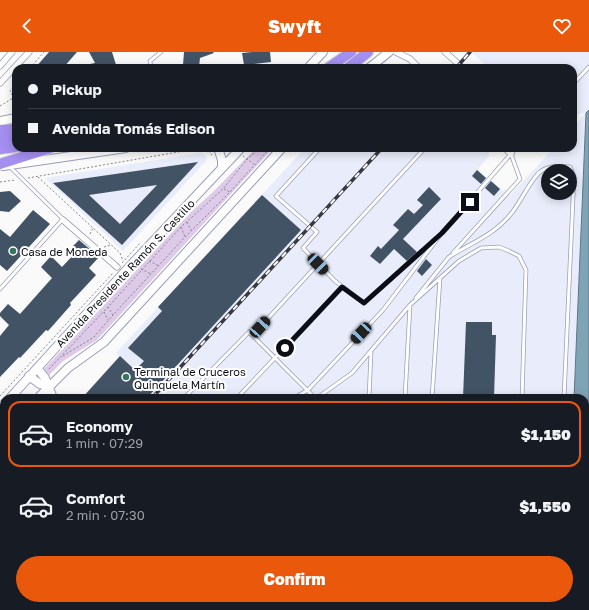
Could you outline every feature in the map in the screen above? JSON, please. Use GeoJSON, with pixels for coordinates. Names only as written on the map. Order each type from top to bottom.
{"type":"FeatureCollection","features":[{"type":"Feature","properties":{"kind":"highway"},"geometry":{"type":"LineString","coordinates":[[334,64],[350,52]]}},
{"type":"Feature","properties":{"kind":"highway"},"geometry":{"type":"LineString","coordinates":[[353,64],[368,52]]}},
{"type":"Feature","properties":{"kind":"highway"},"geometry":{"type":"LineString","coordinates":[[0,130],[12,129]]}},
{"type":"Feature","properties":{"kind":"highway"},"geometry":{"type":"LineString","coordinates":[[0,139],[12,138]]}},
{"type":"Feature","properties":{"kind":"highway"},"geometry":{"type":"LineString","coordinates":[[0,149],[12,148]]}},
{"type":"Feature","properties":{"kind":"highway"},"geometry":{"type":"LineString","coordinates":[[5,165],[39,152]]}},
{"type":"Feature","properties":{"kind":"main road"},"geometry":{"type":"LineString","coordinates":[[312,64],[323,52]]}},
{"type":"Feature","properties":{"kind":"main road"},"geometry":{"type":"LineString","coordinates":[[375,64],[389,52]]}},
{"type":"Feature","properties":{"kind":"main road"},"geometry":{"type":"LineString","coordinates":[[0,120],[12,118]]}},
{"type":"Feature","properties":{"kind":"main road"},"geometry":{"type":"LineString","coordinates":[[0,167],[5,165],[98,152]]}},
{"type":"Feature","properties":{"kind":"main road"},"geometry":{"type":"LineString","coordinates":[[219,152],[222,160],[222,168]]}},
{"type":"Feature","properties":{"kind":"main road","name":"Avenida Presidente Ramón S. Castillo"},"geometry":{"type":"LineString","coordinates":[[14,394],[30,376],[40,371],[130,267],[237,152]]}},
{"type":"Feature","properties":{"kind":"main road"},"geometry":{"type":"LineString","coordinates":[[42,394],[68,368],[104,342],[278,152]]}},
{"type":"Feature","properties":{"kind":"main road"},"geometry":{"type":"LineString","coordinates":[[40,371],[49,386],[52,394]]}},
{"type":"Feature","properties":{"kind":"main road"},"geometry":{"type":"LineString","coordinates":[[30,376],[40,384],[49,386]]}},
{"type":"Feature","properties":{"kind":"street"},"geometry":{"type":"LineString","coordinates":[[0,66],[12,52]]}},
{"type":"Feature","properties":{"kind":"street"},"geometry":{"type":"LineString","coordinates":[[18,64],[29,52]]}},
{"type":"Feature","properties":{"kind":"street"},"geometry":{"type":"LineString","coordinates":[[396,52],[410,59],[415,64]]}},
{"type":"Feature","properties":{"kind":"street"},"geometry":{"type":"LineString","coordinates":[[446,52],[459,64]]}},
{"type":"Feature","properties":{"kind":"street"},"geometry":{"type":"LineString","coordinates":[[0,83],[12,70]]}},
{"type":"Feature","properties":{"kind":"street"},"geometry":{"type":"LineString","coordinates":[[63,220],[117,267]]}},
{"type":"Feature","properties":{"kind":"lane"},"geometry":{"type":"LineString","coordinates":[[150,64],[150,61],[160,52]]}},
{"type":"Feature","properties":{"kind":"lane"},"geometry":{"type":"LineString","coordinates":[[577,80],[589,67]]}},
{"type":"Feature","properties":{"kind":"lane"},"geometry":{"type":"LineString","coordinates":[[316,152],[276,196],[317,232],[302,248],[342,287],[364,303],[442,233]]}},
{"type":"Feature","properties":{"kind":"lane"},"geometry":{"type":"LineString","coordinates":[[188,394],[249,332],[260,327],[421,152]]}},
{"type":"Feature","properties":{"kind":"lane"},"geometry":{"type":"LineString","coordinates":[[301,394],[308,390],[383,310],[442,233],[511,154],[520,179],[449,257],[410,306],[352,373],[322,394]]}},
{"type":"Feature","properties":{"kind":"lane"},"geometry":{"type":"LineString","coordinates":[[0,289],[63,220],[62,216],[23,179],[5,165]]}},
{"type":"Feature","properties":{"kind":"lane"},"geometry":{"type":"LineString","coordinates":[[449,257],[490,234],[510,216],[540,172],[548,167],[559,166],[570,168],[574,176],[564,394]]}},
{"type":"Feature","properties":{"kind":"lane"},"geometry":{"type":"LineString","coordinates":[[405,394],[410,306],[440,277],[460,261],[481,248],[499,247],[519,256],[526,270],[522,394]]}},
{"type":"Feature","properties":{"kind":"lane"},"geometry":{"type":"LineString","coordinates":[[432,394],[440,277]]}},
{"type":"Feature","properties":{"kind":"lane"},"geometry":{"type":"LineString","coordinates":[[241,394],[342,287]]}},
{"type":"Feature","properties":{"kind":"lane"},"geometry":{"type":"LineString","coordinates":[[249,332],[312,394]]}},
{"type":"Feature","properties":{"kind":"lane"},"geometry":{"type":"LineString","coordinates":[[369,394],[371,352]]}},
{"type":"Feature","properties":{"kind":"path"},"geometry":{"type":"LineString","coordinates":[[34,64],[44,52]]}},
{"type":"Feature","properties":{"kind":"path"},"geometry":{"type":"LineString","coordinates":[[0,106],[12,99]]}},
{"type":"Feature","properties":{"kind":"path"},"geometry":{"type":"LineString","coordinates":[[0,182],[178,152]]}},
{"type":"Feature","properties":{"kind":"path"},"geometry":{"type":"LineString","coordinates":[[210,152],[215,158]]}},
{"type":"Feature","properties":{"kind":"path"},"geometry":{"type":"LineString","coordinates":[[241,152],[260,172]]}},
{"type":"Feature","properties":{"kind":"path"},"geometry":{"type":"LineString","coordinates":[[40,371],[52,367],[141,269],[187,221],[223,189],[248,158],[255,152]]}},
{"type":"Feature","properties":{"kind":"path"},"geometry":{"type":"LineString","coordinates":[[60,358],[94,337],[185,237],[230,192],[266,152]]}},
{"type":"Feature","properties":{"kind":"path"},"geometry":{"type":"LineString","coordinates":[[38,176],[120,253],[123,262],[130,267]]}},
{"type":"Feature","properties":{"kind":"path"},"geometry":{"type":"LineString","coordinates":[[223,189],[230,192]]}},
{"type":"Feature","properties":{"kind":"path"},"geometry":{"type":"LineString","coordinates":[[187,221],[192,231]]}},
{"type":"Feature","properties":{"kind":"path"},"geometry":{"type":"LineString","coordinates":[[181,227],[185,237]]}},
{"type":"Feature","properties":{"kind":"path"},"geometry":{"type":"LineString","coordinates":[[149,261],[159,266]]}},
{"type":"Feature","properties":{"kind":"path"},"geometry":{"type":"LineString","coordinates":[[141,269],[152,274]]}},
{"type":"Feature","properties":{"kind":"path"},"geometry":{"type":"LineString","coordinates":[[108,307],[113,315]]}},
{"type":"Feature","properties":{"kind":"path"},"geometry":{"type":"LineString","coordinates":[[104,311],[108,320]]}},
{"type":"Feature","properties":{"kind":"shaded area"},"geometry":{"type":"Polygon","coordinates":[[[471,52],[589,52],[589,110],[586,113],[578,114],[577,64],[484,64],[471,52]]]}},
{"type":"Feature","properties":{"kind":"shaded area"},"geometry":{"type":"Polygon","coordinates":[[[586,113],[574,394],[151,394],[159,385],[139,366],[135,370],[116,353],[301,152],[489,152],[489,156],[477,170],[503,191],[505,189],[511,194],[550,152],[577,152],[577,123],[586,113]]]}},
{"type":"Feature","properties":{"kind":"shaded area"},"geometry":{"type":"Polygon","coordinates":[[[252,152],[269,152],[97,340],[63,361],[49,375],[44,369],[191,212],[252,152]]]}},
{"type":"Feature","properties":{"kind":"shaded area"},"geometry":{"type":"Polygon","coordinates":[[[200,153],[207,157],[205,162],[123,251],[45,178],[200,153]]]}},
{"type":"Feature","properties":{"kind":"water"},"geometry":{"type":"Polygon","coordinates":[[[589,110],[589,394],[574,394],[586,113],[589,110]]]}},
{"type":"Feature","properties":{"kind":"building"},"geometry":{"type":"Polygon","coordinates":[[[49,52],[77,52],[66,64],[38,64],[49,52]]]}},
{"type":"Feature","properties":{"kind":"building"},"geometry":{"type":"Polygon","coordinates":[[[89,52],[112,52],[116,64],[90,64],[95,63],[89,52]]]}},
{"type":"Feature","properties":{"kind":"building"},"geometry":{"type":"Polygon","coordinates":[[[184,52],[214,53],[200,58],[199,64],[183,64],[184,52]]]}},
{"type":"Feature","properties":{"kind":"building"},"geometry":{"type":"Polygon","coordinates":[[[270,52],[271,62],[244,64],[242,53],[270,52]]]}},
{"type":"Feature","properties":{"kind":"building"},"geometry":{"type":"Polygon","coordinates":[[[198,162],[122,245],[53,183],[198,162]],[[157,185],[89,195],[120,224],[157,185]]]}},
{"type":"Feature","properties":{"kind":"building"},"geometry":{"type":"Polygon","coordinates":[[[477,170],[486,178],[481,184],[472,176],[477,170]]]}},
{"type":"Feature","properties":{"kind":"building"},"geometry":{"type":"Polygon","coordinates":[[[491,181],[500,189],[494,196],[485,188],[491,181]]]}},
{"type":"Feature","properties":{"kind":"building"},"geometry":{"type":"Polygon","coordinates":[[[429,187],[441,199],[403,239],[417,252],[407,261],[394,249],[380,264],[370,256],[378,246],[381,249],[399,230],[393,225],[408,209],[414,214],[423,205],[417,200],[429,187]]]}},
{"type":"Feature","properties":{"kind":"building"},"geometry":{"type":"Polygon","coordinates":[[[10,191],[21,201],[9,212],[0,211],[0,192],[10,191]]]}},
{"type":"Feature","properties":{"kind":"building"},"geometry":{"type":"Polygon","coordinates":[[[262,195],[301,230],[151,394],[86,394],[120,356],[135,370],[144,361],[128,348],[162,311],[158,307],[262,195]]]}},
{"type":"Feature","properties":{"kind":"building","name":"Casa de Moneda"},"geometry":{"type":"Polygon","coordinates":[[[33,210],[50,224],[7,271],[0,265],[0,229],[10,237],[33,210]]]}},
{"type":"Feature","properties":{"kind":"building"},"geometry":{"type":"Polygon","coordinates":[[[79,240],[99,257],[89,268],[96,275],[70,303],[71,305],[48,331],[46,330],[0,377],[0,336],[9,325],[0,316],[0,313],[8,304],[20,314],[52,278],[41,267],[51,256],[62,267],[78,250],[73,246],[79,240]]]}},
{"type":"Feature","properties":{"kind":"building"},"geometry":{"type":"Polygon","coordinates":[[[426,259],[432,265],[422,276],[417,271],[426,259]]]}},
{"type":"Feature","properties":{"kind":"building"},"geometry":{"type":"Polygon","coordinates":[[[466,322],[492,322],[492,335],[496,335],[494,394],[463,394],[466,322]]]}},
{"type":"Feature","properties":{"kind":"tunnel"},"geometry":{"type":"LineString","coordinates":[[344,64],[359,54]]}},
{"type":"Feature","properties":{"kind":"railway"},"geometry":{"type":"LineString","coordinates":[[460,64],[470,52]]}},
{"type":"Feature","properties":{"kind":"railway"},"geometry":{"type":"LineString","coordinates":[[156,394],[378,152]]}},
{"type":"Feature","properties":{"kind":"place","name":"Casa de Moneda"},"geometry":{"type":"Point","coordinates":[13,251]}},
{"type":"Feature","properties":{"kind":"place","name":"Terminal de Cruceros Quinquela Martín"},"geometry":{"type":"Point","coordinates":[126,377]}},
{"type":"Feature","properties":{"kind":"route"},"geometry":{"type":"LineString","coordinates":[[285,348],[342,287],[364,303],[442,233],[470,202]]}}]}
